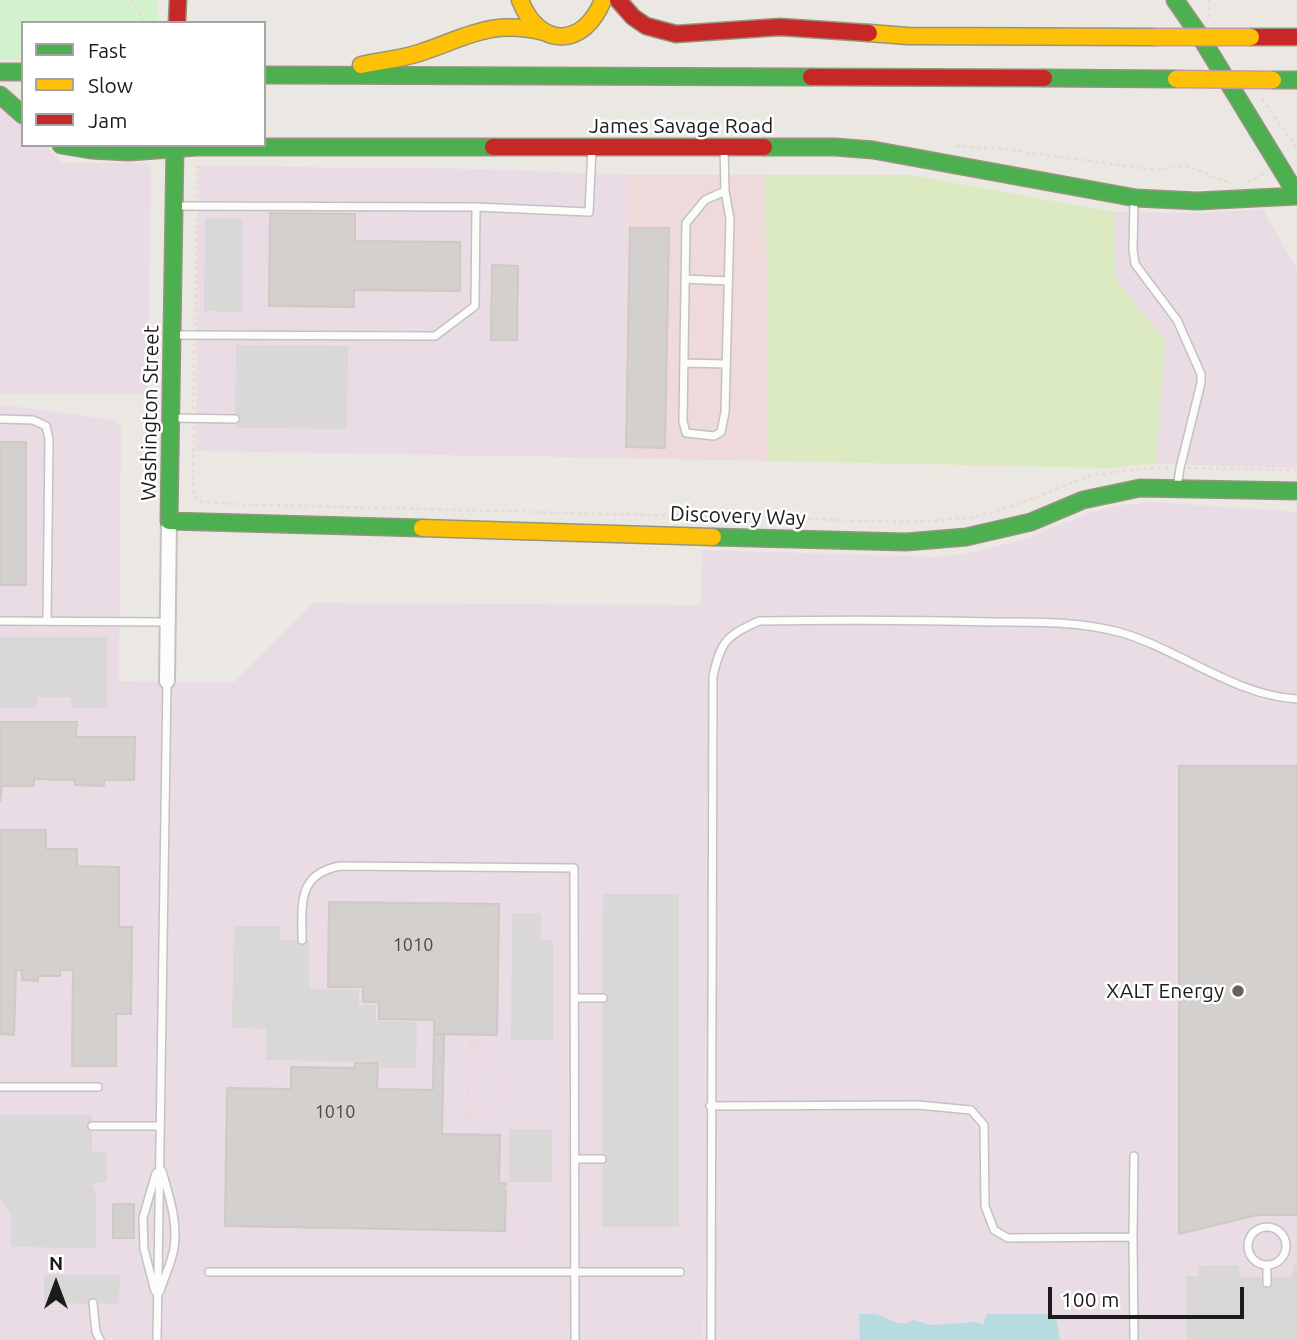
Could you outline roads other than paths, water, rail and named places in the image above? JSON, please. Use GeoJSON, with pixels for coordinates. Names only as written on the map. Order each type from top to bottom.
{"type":"FeatureCollection","features":[{"type":"Feature","properties":{"kind":"main road"},"geometry":{"type":"LineString","coordinates":[[177,0],[177,21]]}},
{"type":"Feature","properties":{"kind":"main road"},"geometry":{"type":"LineString","coordinates":[[520,0],[525,16],[544,33]]}},
{"type":"Feature","properties":{"kind":"main road"},"geometry":{"type":"LineString","coordinates":[[323,76],[364,64],[417,54],[498,26],[523,26],[561,36],[578,33],[592,22],[603,0]]}},
{"type":"Feature","properties":{"kind":"main road"},"geometry":{"type":"LineString","coordinates":[[618,0],[633,17],[646,26],[676,34],[780,27],[925,37],[1297,37]]}},
{"type":"Feature","properties":{"kind":"main road"},"geometry":{"type":"LineString","coordinates":[[1175,0],[1297,196]]}},
{"type":"Feature","properties":{"kind":"main road"},"geometry":{"type":"LineString","coordinates":[[0,72],[21,72]]}},
{"type":"Feature","properties":{"kind":"main road"},"geometry":{"type":"LineString","coordinates":[[266,75],[1297,80]]}},
{"type":"Feature","properties":{"kind":"main road"},"geometry":{"type":"LineString","coordinates":[[0,95],[21,113]]}},
{"type":"Feature","properties":{"kind":"main road","name":"James Savage Road"},"geometry":{"type":"LineString","coordinates":[[266,146],[835,147],[877,150],[1135,197],[1195,201],[1297,196]]}},
{"type":"Feature","properties":{"kind":"main road","name":"James Savage Road"},"geometry":{"type":"LineString","coordinates":[[67,147],[75,150],[175,148]]}},
{"type":"Feature","properties":{"kind":"main road","name":"Washington Street"},"geometry":{"type":"LineString","coordinates":[[169,521],[175,148]]}},
{"type":"Feature","properties":{"kind":"main road","name":"Discovery Way"},"geometry":{"type":"LineString","coordinates":[[169,521],[906,542],[966,537],[1031,522],[1083,500],[1140,488],[1297,491]]}},
{"type":"Feature","properties":{"kind":"street","name":"Washington Street"},"geometry":{"type":"LineString","coordinates":[[167,681],[169,521]]}},
{"type":"Feature","properties":{"kind":"lane"},"geometry":{"type":"LineString","coordinates":[[724,146],[730,219],[725,412],[721,432],[714,436],[686,433],[683,421],[686,223],[705,200],[726,191]]}},
{"type":"Feature","properties":{"kind":"lane"},"geometry":{"type":"LineString","coordinates":[[174,206],[476,207],[589,212],[593,147]]}},
{"type":"Feature","properties":{"kind":"lane"},"geometry":{"type":"LineString","coordinates":[[1135,197],[1135,264],[1177,320],[1201,374],[1177,489]]}},
{"type":"Feature","properties":{"kind":"lane"},"geometry":{"type":"LineString","coordinates":[[172,335],[435,336],[475,306],[476,207]]}},
{"type":"Feature","properties":{"kind":"lane"},"geometry":{"type":"LineString","coordinates":[[685,279],[728,281]]}},
{"type":"Feature","properties":{"kind":"lane"},"geometry":{"type":"LineString","coordinates":[[684,363],[726,364]]}},
{"type":"Feature","properties":{"kind":"lane"},"geometry":{"type":"LineString","coordinates":[[171,418],[235,419]]}},
{"type":"Feature","properties":{"kind":"lane"},"geometry":{"type":"LineString","coordinates":[[0,419],[33,420],[46,426],[49,439],[47,621]]}},
{"type":"Feature","properties":{"kind":"lane"},"geometry":{"type":"LineString","coordinates":[[711,1340],[713,677],[719,651],[733,632],[759,621],[933,620],[1063,623],[1119,632],[1227,680],[1283,698],[1297,699]]}},
{"type":"Feature","properties":{"kind":"lane"},"geometry":{"type":"LineString","coordinates":[[0,621],[169,622]]}},
{"type":"Feature","properties":{"kind":"lane"},"geometry":{"type":"LineString","coordinates":[[157,1340],[167,681]]}},
{"type":"Feature","properties":{"kind":"lane"},"geometry":{"type":"LineString","coordinates":[[302,940],[303,901],[312,877],[324,869],[340,866],[574,868],[575,1340]]}},
{"type":"Feature","properties":{"kind":"lane"},"geometry":{"type":"LineString","coordinates":[[574,998],[603,998]]}},
{"type":"Feature","properties":{"kind":"lane"},"geometry":{"type":"LineString","coordinates":[[0,1087],[98,1087]]}},
{"type":"Feature","properties":{"kind":"lane"},"geometry":{"type":"LineString","coordinates":[[710,1106],[918,1105],[971,1110],[984,1125],[985,1206],[994,1230],[1008,1238],[1133,1237]]}},
{"type":"Feature","properties":{"kind":"lane"},"geometry":{"type":"LineString","coordinates":[[92,1126],[160,1126]]}},
{"type":"Feature","properties":{"kind":"lane"},"geometry":{"type":"LineString","coordinates":[[1134,1156],[1134,1340]]}},
{"type":"Feature","properties":{"kind":"lane"},"geometry":{"type":"LineString","coordinates":[[575,1159],[603,1159]]}},
{"type":"Feature","properties":{"kind":"lane"},"geometry":{"type":"LineString","coordinates":[[157,1298],[174,1250],[175,1234],[175,1218],[159,1162]]}},
{"type":"Feature","properties":{"kind":"lane"},"geometry":{"type":"LineString","coordinates":[[157,1298],[144,1249],[143,1218],[159,1162]]}},
{"type":"Feature","properties":{"kind":"lane"},"geometry":{"type":"LineString","coordinates":[[1262,1227],[1274,1228],[1284,1235],[1287,1247],[1283,1258],[1267,1265],[1255,1261],[1248,1251],[1252,1233],[1262,1227]]}},
{"type":"Feature","properties":{"kind":"lane"},"geometry":{"type":"LineString","coordinates":[[1287,1247],[1297,1247]]}},
{"type":"Feature","properties":{"kind":"lane"},"geometry":{"type":"LineString","coordinates":[[1267,1265],[1267,1283]]}},
{"type":"Feature","properties":{"kind":"lane"},"geometry":{"type":"LineString","coordinates":[[209,1272],[680,1272]]}},
{"type":"Feature","properties":{"kind":"lane"},"geometry":{"type":"LineString","coordinates":[[93,1303],[96,1332],[100,1340]]}},
{"type":"Feature","properties":{"kind":"water"},"geometry":{"type":"Polygon","coordinates":[[[859,1314],[876,1314],[900,1323],[913,1320],[932,1325],[976,1322],[983,1325],[987,1314],[1050,1314],[1056,1318],[1060,1340],[860,1340],[859,1314]]]}},
{"type":"Feature","properties":{"kind":"place","name":"XALT Energy"},"geometry":{"type":"Point","coordinates":[1238,991]}}]}
